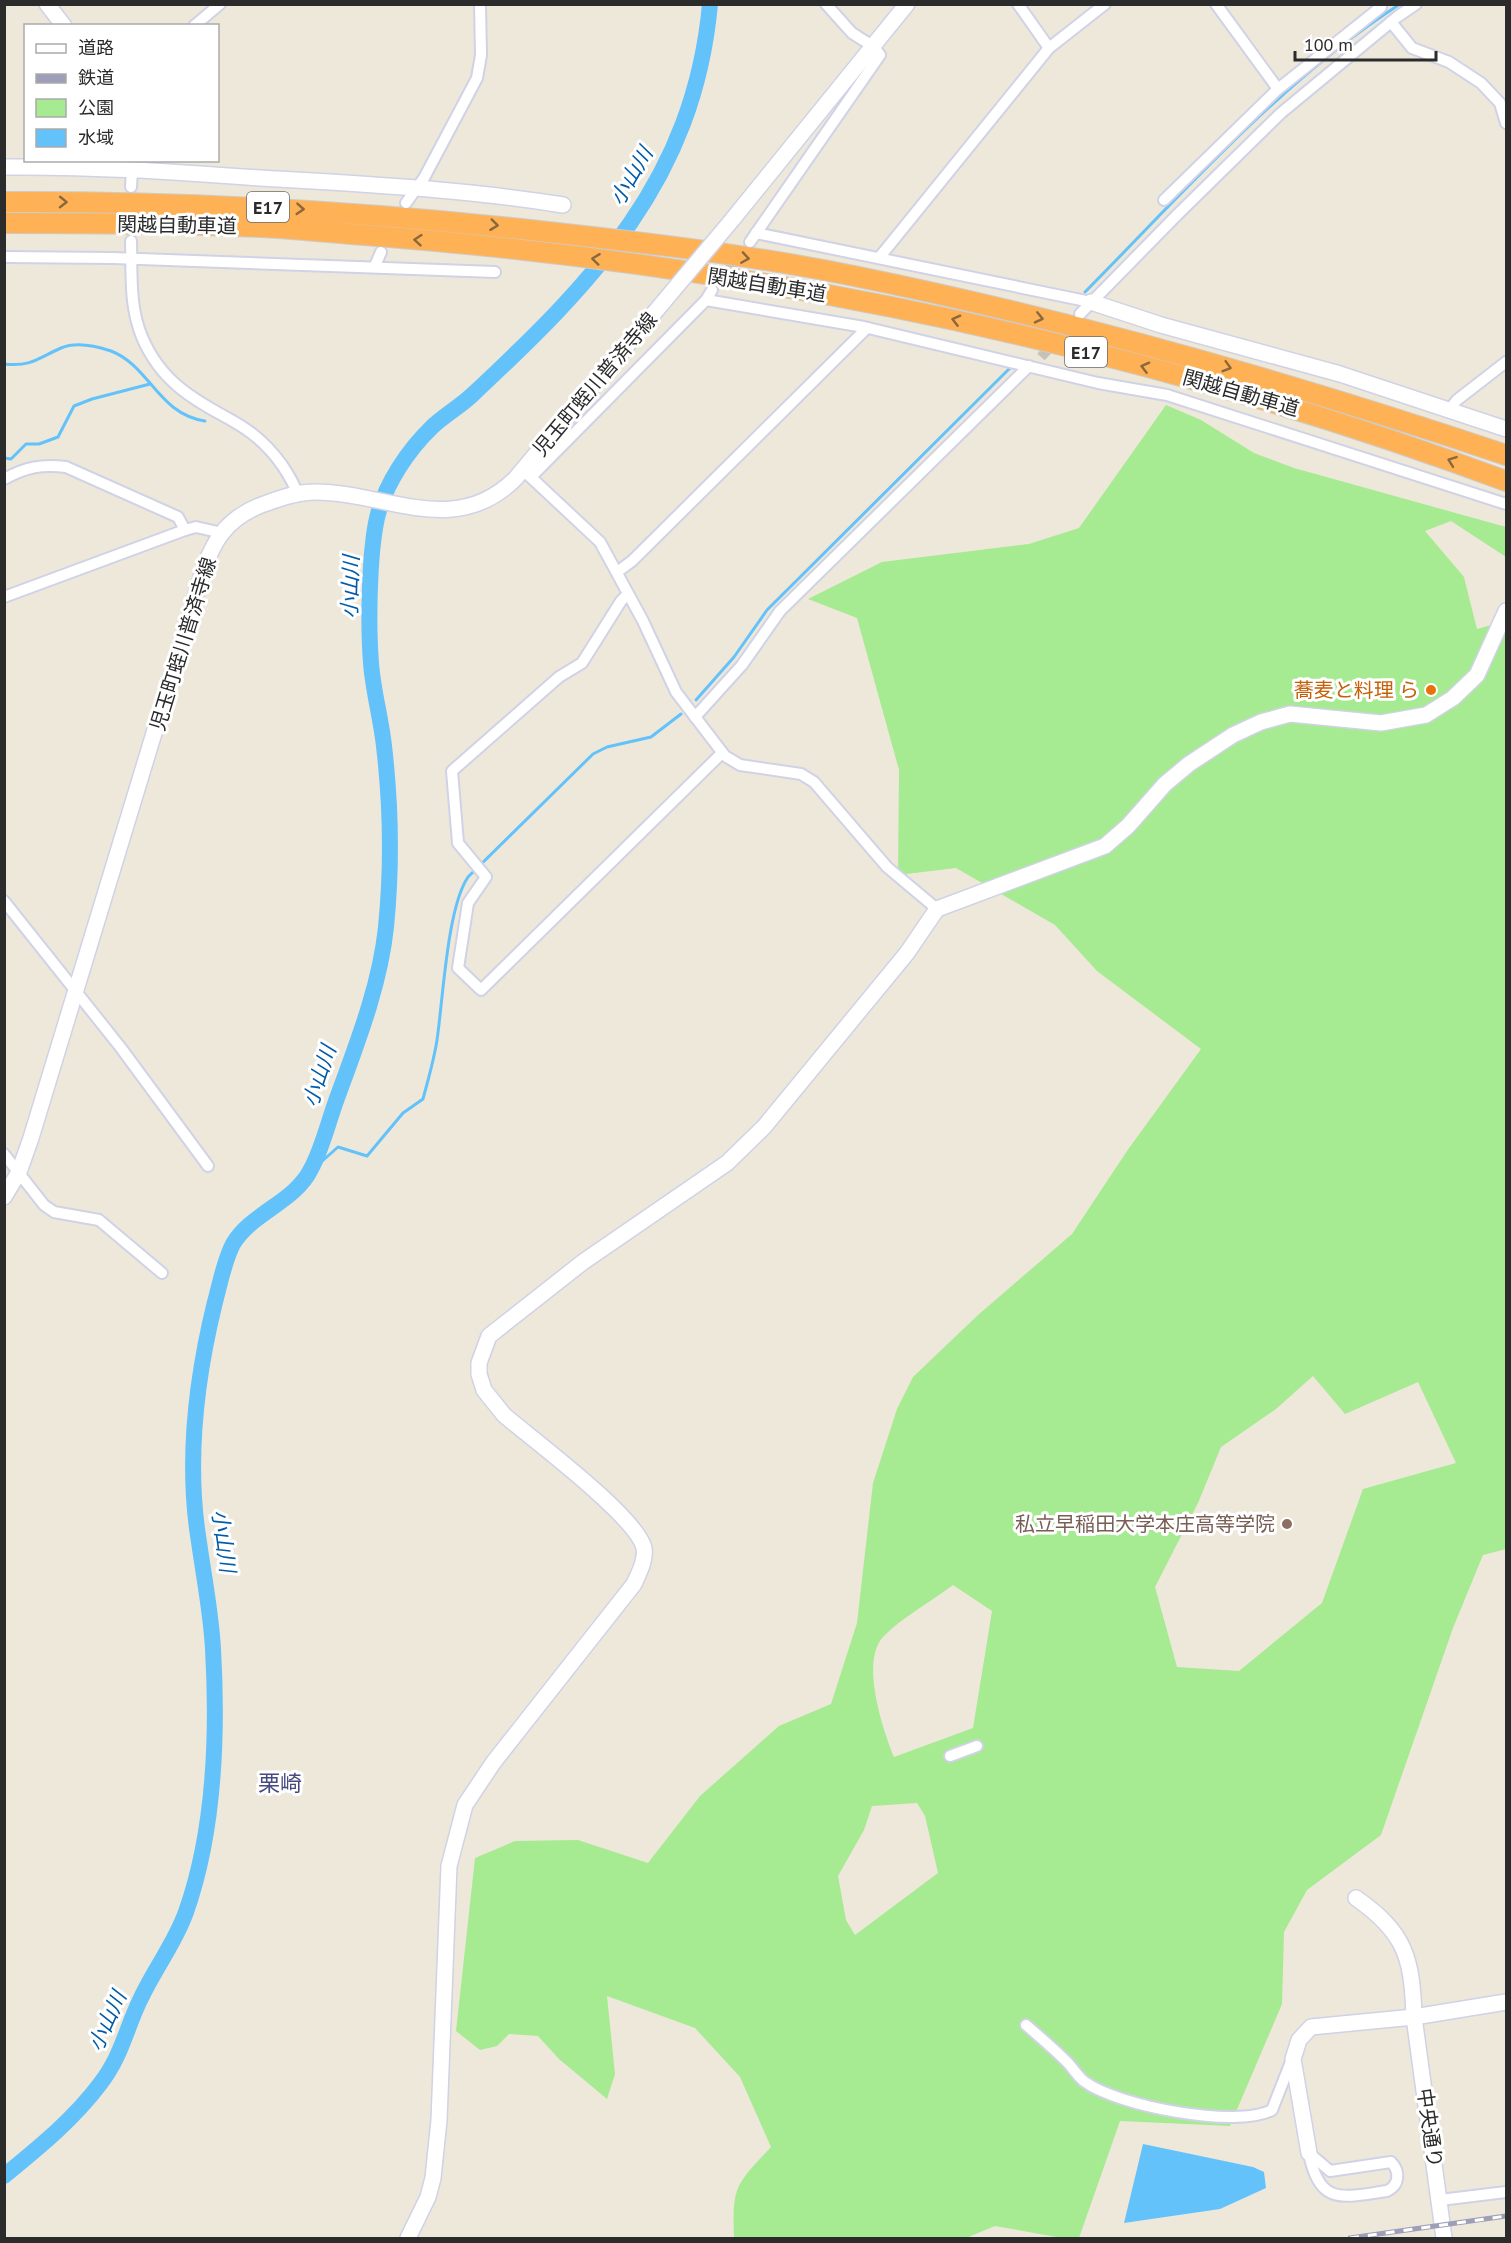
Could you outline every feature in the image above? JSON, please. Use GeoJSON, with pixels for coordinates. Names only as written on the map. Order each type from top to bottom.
{"type":"FeatureCollection","features":[{"type":"Feature","properties":{"kind":"highway","name":"関越自動車道"},"geometry":{"type":"LineString","coordinates":[[4,202],[270,207],[370,213],[666,245],[852,276],[1135,341],[1389,416],[1506,455]]}},
{"type":"Feature","properties":{"kind":"highway","name":"関越自動車道"},"geometry":{"type":"LineString","coordinates":[[4,224],[262,227],[518,249],[654,267],[946,318],[1160,370],[1404,443],[1506,481]]}},
{"type":"Feature","properties":{"kind":"street"},"geometry":{"type":"LineString","coordinates":[[47,4],[62,24]]}},
{"type":"Feature","properties":{"kind":"street"},"geometry":{"type":"LineString","coordinates":[[196,24],[220,4]]}},
{"type":"Feature","properties":{"kind":"street"},"geometry":{"type":"LineString","coordinates":[[406,202],[477,78],[481,55],[480,4]]}},
{"type":"Feature","properties":{"kind":"street"},"geometry":{"type":"LineString","coordinates":[[826,4],[852,33],[874,46],[880,54],[753,238],[879,258],[1091,302],[1161,325],[1340,374],[1506,429]]}},
{"type":"Feature","properties":{"kind":"street","name":"児玉町蛭川普済寺線"},"geometry":{"type":"LineString","coordinates":[[4,1197],[19,1172],[76,993],[189,618],[213,548],[222,533],[231,523],[252,509],[297,493],[321,492],[448,511],[486,501],[527,474],[907,4]]}},
{"type":"Feature","properties":{"kind":"street"},"geometry":{"type":"LineString","coordinates":[[1018,4],[1049,48]]}},
{"type":"Feature","properties":{"kind":"street"},"geometry":{"type":"LineString","coordinates":[[879,258],[1049,48],[1105,4]]}},
{"type":"Feature","properties":{"kind":"street"},"geometry":{"type":"LineString","coordinates":[[1216,4],[1278,89]]}},
{"type":"Feature","properties":{"kind":"street"},"geometry":{"type":"LineString","coordinates":[[1164,200],[1278,89],[1381,7],[1378,4]]}},
{"type":"Feature","properties":{"kind":"street"},"geometry":{"type":"LineString","coordinates":[[1080,314],[1281,113],[1416,4]]}},
{"type":"Feature","properties":{"kind":"street"},"geometry":{"type":"LineString","coordinates":[[1391,22],[1412,48],[1442,58],[1467,72],[1503,105],[1506,123]]}},
{"type":"Feature","properties":{"kind":"street"},"geometry":{"type":"LineString","coordinates":[[131,187],[132,165]]}},
{"type":"Feature","properties":{"kind":"street"},"geometry":{"type":"LineString","coordinates":[[4,167],[132,165],[416,187],[490,194],[564,205]]}},
{"type":"Feature","properties":{"kind":"street"},"geometry":{"type":"LineString","coordinates":[[131,241],[135,310],[142,336],[150,353],[179,387],[241,423],[260,438],[286,472],[297,493]]}},
{"type":"Feature","properties":{"kind":"street"},"geometry":{"type":"LineString","coordinates":[[375,266],[381,252]]}},
{"type":"Feature","properties":{"kind":"street"},"geometry":{"type":"LineString","coordinates":[[4,257],[131,258],[495,272]]}},
{"type":"Feature","properties":{"kind":"street"},"geometry":{"type":"LineString","coordinates":[[712,290],[706,300],[527,474],[593,534],[617,572],[676,692],[722,753],[740,765],[801,774],[814,782],[887,867],[938,909]]}},
{"type":"Feature","properties":{"kind":"street"},"geometry":{"type":"LineString","coordinates":[[706,300],[867,328],[1098,384],[1167,394],[1506,504]]}},
{"type":"Feature","properties":{"kind":"street"},"geometry":{"type":"LineString","coordinates":[[617,572],[632,561],[867,328]]}},
{"type":"Feature","properties":{"kind":"street"},"geometry":{"type":"LineString","coordinates":[[695,717],[742,665],[780,611],[1034,367],[1041,357]]}},
{"type":"Feature","properties":{"kind":"street"},"geometry":{"type":"LineString","coordinates":[[1449,410],[1456,400],[1506,362]]}},
{"type":"Feature","properties":{"kind":"street"},"geometry":{"type":"LineString","coordinates":[[4,479],[29,467],[48,465],[66,467],[178,517],[185,530]]}},
{"type":"Feature","properties":{"kind":"street"},"geometry":{"type":"LineString","coordinates":[[4,597],[185,530],[196,527],[222,533]]}},
{"type":"Feature","properties":{"kind":"street"},"geometry":{"type":"LineString","coordinates":[[628,594],[621,601],[582,663],[559,677],[452,771],[458,843],[486,877],[468,903],[458,968],[481,990],[722,753]]}},
{"type":"Feature","properties":{"kind":"street"},"geometry":{"type":"LineString","coordinates":[[408,2238],[428,2197],[433,2178],[439,2120],[449,1866],[459,1820],[476,1787],[493,1762],[634,1584],[642,1565],[644,1549],[635,1531],[617,1511],[489,1399],[479,1374],[479,1363],[486,1342],[515,1313],[583,1262],[727,1163],[779,1109],[900,961],[938,909],[1105,846],[1128,826],[1165,784],[1189,764],[1233,735],[1261,722],[1290,714],[1381,723],[1426,715],[1454,698],[1477,675],[1506,611]]}},
{"type":"Feature","properties":{"kind":"street"},"geometry":{"type":"LineString","coordinates":[[4,902],[208,1166]]}},
{"type":"Feature","properties":{"kind":"street"},"geometry":{"type":"LineString","coordinates":[[4,1154],[44,1205],[54,1212],[99,1220],[162,1273]]}},
{"type":"Feature","properties":{"kind":"street"},"geometry":{"type":"LineString","coordinates":[[950,1756],[977,1746]]}},
{"type":"Feature","properties":{"kind":"street","name":"中央通り"},"geometry":{"type":"LineString","coordinates":[[1356,1898],[1378,1913],[1394,1929],[1403,1947],[1413,1980],[1414,2017],[1444,2238]]}},
{"type":"Feature","properties":{"kind":"street"},"geometry":{"type":"LineString","coordinates":[[1026,2025],[1086,2083],[1127,2101],[1175,2112],[1218,2116],[1262,2116],[1272,2110],[1299,2040],[1311,2027],[1414,2017],[1506,2002]]}},
{"type":"Feature","properties":{"kind":"street"},"geometry":{"type":"LineString","coordinates":[[1293,2059],[1309,2153],[1315,2179],[1322,2189],[1341,2198],[1387,2191],[1393,2188],[1398,2179],[1396,2167],[1391,2162],[1330,2171],[1309,2153]]}},
{"type":"Feature","properties":{"kind":"street"},"geometry":{"type":"LineString","coordinates":[[1440,2200],[1506,2192]]}},
{"type":"Feature","properties":{"kind":"green space"},"geometry":{"type":"Polygon","coordinates":[[[1166,405],[1201,420],[1254,453],[1294,468],[1506,527],[1506,557],[1451,521],[1425,531],[1464,577],[1477,629],[1506,621],[1506,1549],[1483,1555],[1453,1628],[1381,1835],[1307,1890],[1284,1932],[1282,2004],[1230,2126],[1120,2121],[1079,2238],[1062,2238],[995,2226],[966,2238],[734,2238],[734,2207],[739,2187],[750,2170],[771,2147],[740,2077],[695,2028],[607,1996],[615,2074],[607,2099],[559,2059],[538,2036],[509,2034],[497,2046],[480,2050],[456,2031],[475,1858],[515,1841],[578,1840],[648,1863],[700,1796],[779,1726],[831,1704],[857,1623],[873,1483],[897,1409],[913,1377],[978,1315],[1072,1234],[1127,1151],[1201,1049],[1097,971],[1055,925],[956,868],[898,875],[899,770],[857,618],[808,599],[882,562],[1029,544],[1079,528],[1166,405]],[[1313,1376],[1276,1409],[1221,1447],[1198,1503],[1155,1587],[1177,1667],[1239,1671],[1322,1603],[1363,1489],[1456,1463],[1418,1382],[1345,1414],[1313,1376]],[[953,1585],[908,1616],[883,1637],[876,1648],[873,1662],[876,1696],[884,1730],[894,1757],[973,1728],[992,1611],[953,1585]],[[917,1803],[872,1806],[864,1830],[838,1876],[846,1920],[855,1935],[938,1873],[925,1816],[917,1803]]]}},
{"type":"Feature","properties":{"kind":"water"},"geometry":{"type":"Polygon","coordinates":[[[1143,2144],[1253,2167],[1264,2172],[1266,2188],[1220,2209],[1124,2223],[1143,2144]]]}},
{"type":"Feature","properties":{"kind":"waterway","name":"小山川"},"geometry":{"type":"LineString","coordinates":[[4,2176],[67,2122],[90,2097],[114,2063],[141,1998],[171,1945],[186,1912],[196,1881],[209,1816],[215,1715],[212,1635],[193,1482],[198,1391],[208,1331],[222,1273],[230,1251],[241,1233],[295,1190],[311,1169],[359,1037],[373,993],[383,949],[388,904],[389,814],[383,736],[370,647],[372,550],[381,505],[399,468],[424,435],[471,396],[558,311],[596,268],[630,223],[660,175],[683,123],[700,67],[710,4]]}},
{"type":"Feature","properties":{"kind":"waterway"},"geometry":{"type":"LineString","coordinates":[[1085,292],[1197,177],[1274,103],[1314,67],[1356,34],[1400,4]]}},
{"type":"Feature","properties":{"kind":"waterway"},"geometry":{"type":"LineString","coordinates":[[4,364],[28,363],[73,345],[105,349],[136,367],[176,409],[189,417],[205,421]]}},
{"type":"Feature","properties":{"kind":"waterway"},"geometry":{"type":"LineString","coordinates":[[696,700],[734,657],[767,610],[1011,367]]}},
{"type":"Feature","properties":{"kind":"waterway"},"geometry":{"type":"LineString","coordinates":[[4,458],[11,459],[26,444],[39,444],[58,437],[74,406],[150,384]]}},
{"type":"Feature","properties":{"kind":"waterway"},"geometry":{"type":"LineString","coordinates":[[311,1171],[338,1147],[367,1156],[403,1113],[423,1099],[437,1040],[455,910],[468,877],[593,754],[607,747],[651,737],[681,714]]}},
{"type":"Feature","properties":{"kind":"tunnel"},"geometry":{"type":"LineString","coordinates":[[720,280],[750,242]]}},
{"type":"Feature","properties":{"kind":"tunnel"},"geometry":{"type":"LineString","coordinates":[[1041,357],[1072,323]]}},
{"type":"Feature","properties":{"kind":"railway"},"geometry":{"type":"LineString","coordinates":[[1350,2238],[1506,2216]]}},
{"type":"Feature","properties":{"kind":"place","name":"蕎麦と料理 ら"},"geometry":{"type":"Point","coordinates":[1431,690]}},
{"type":"Feature","properties":{"kind":"place","name":"私立早稲田大学本庄高等学院"},"geometry":{"type":"Point","coordinates":[1287,1524]}},
{"type":"Feature","properties":{"kind":"district","name":"栗崎"},"geometry":{"type":"Point","coordinates":[280,1783]}}]}
